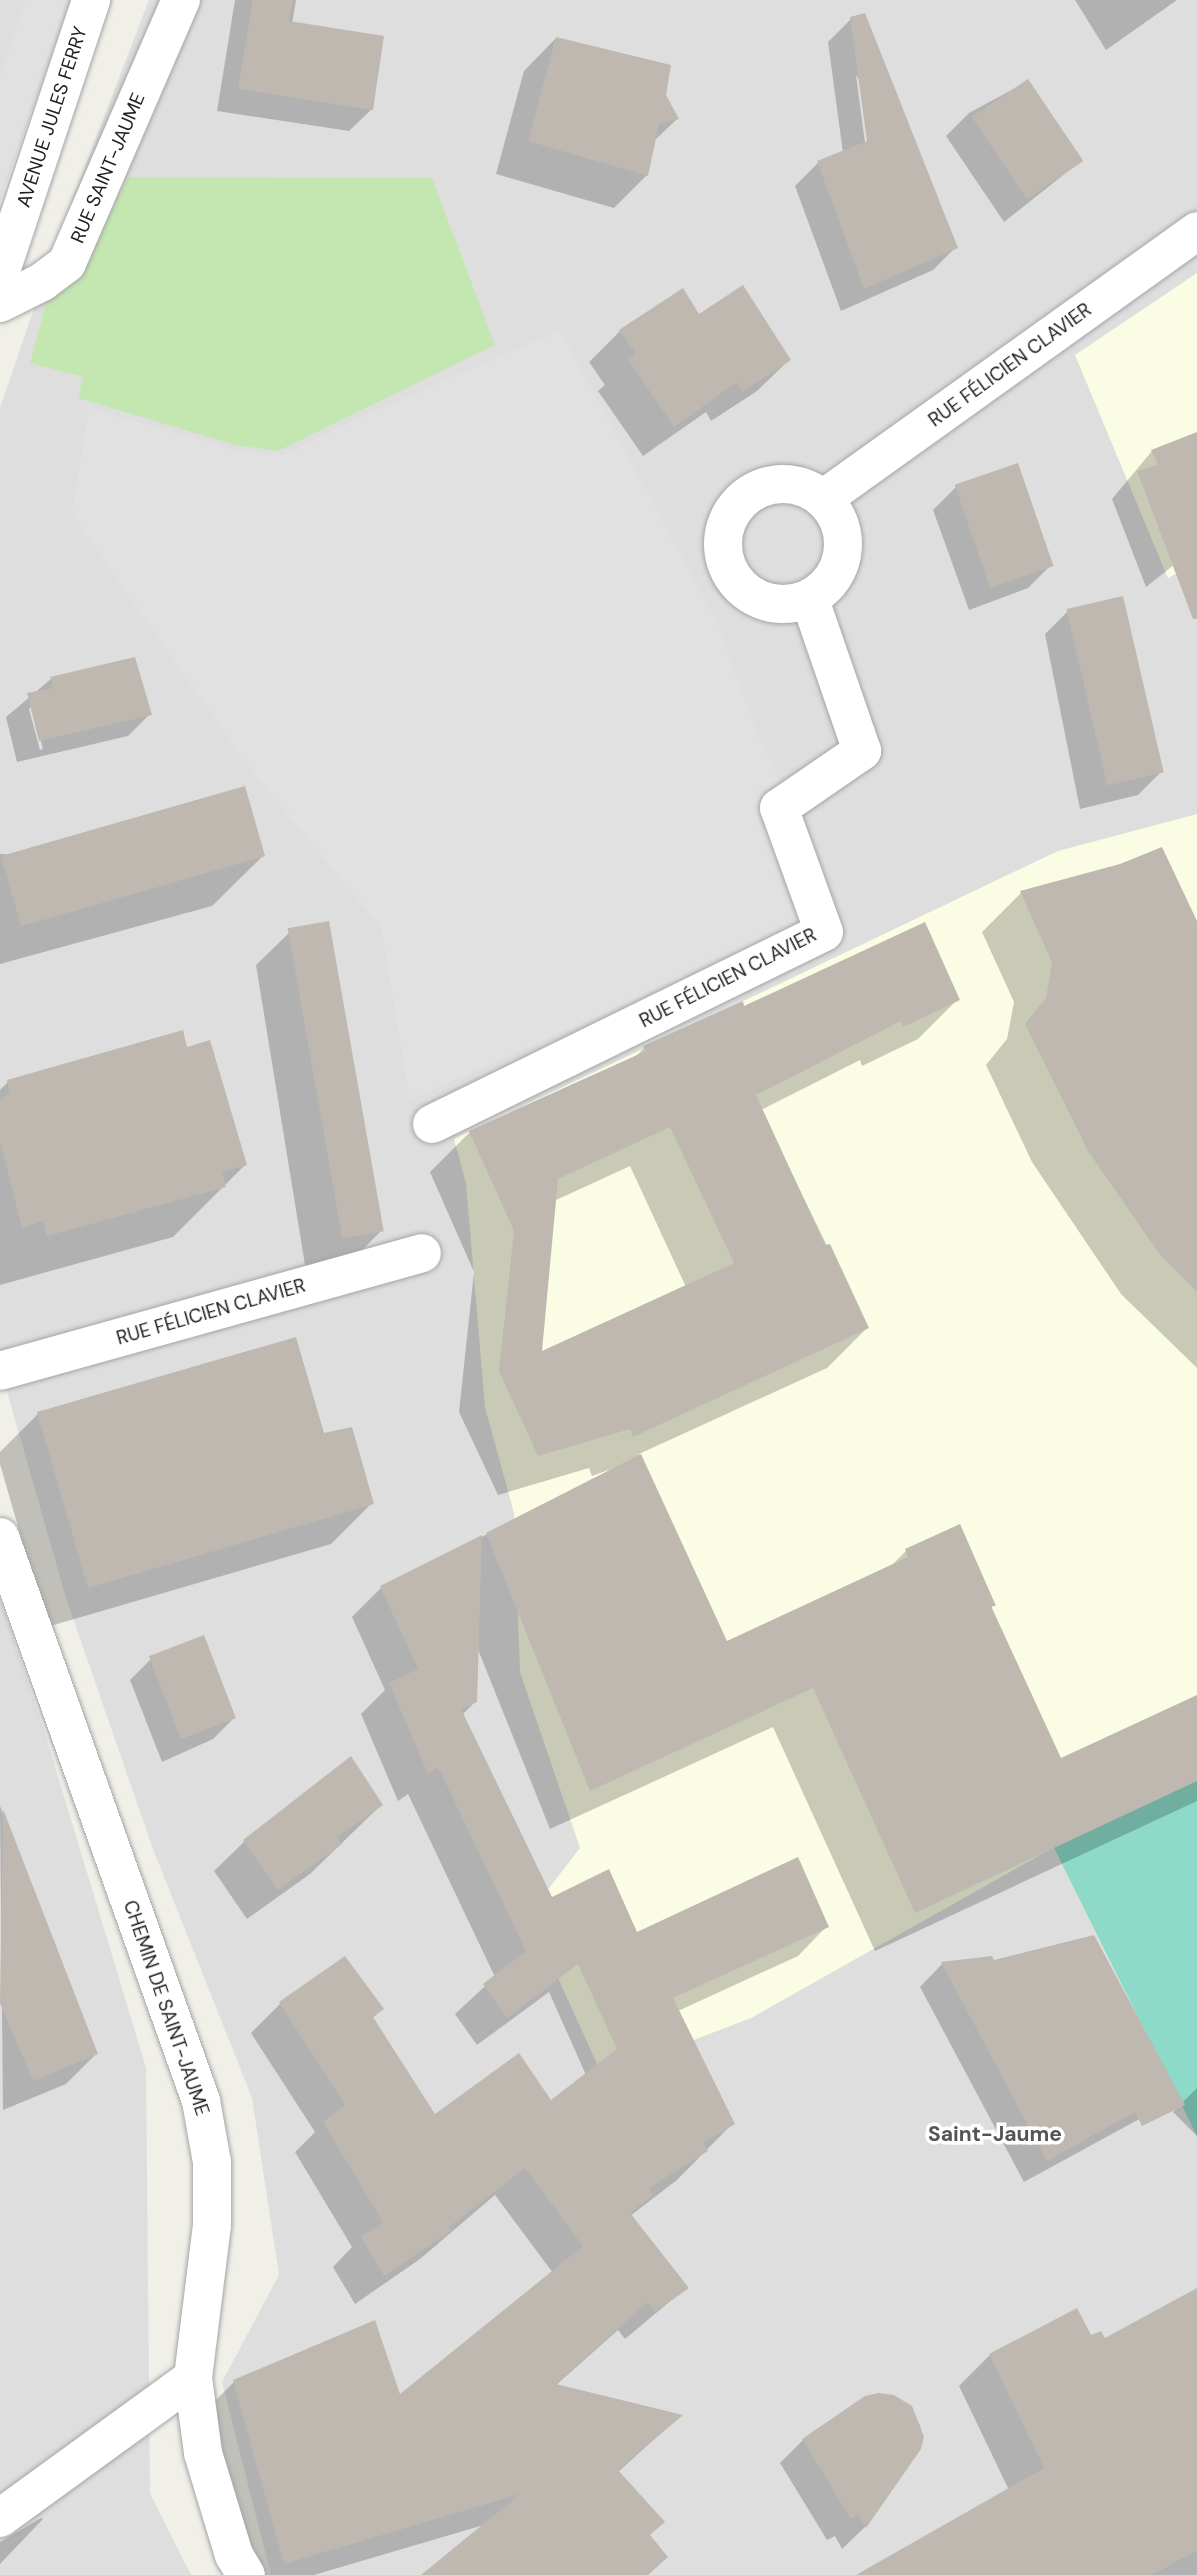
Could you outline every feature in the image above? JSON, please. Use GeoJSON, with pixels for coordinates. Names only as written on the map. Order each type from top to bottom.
{"type":"FeatureCollection","features":[{"type":"Feature","properties":{"kind":"street","name":"AVENUE JULES FERRY"},"geometry":{"type":"LineString","coordinates":[[0,274],[91,0]]}},
{"type":"Feature","properties":{"kind":"street","name":"RUE SAINT-JAUME"},"geometry":{"type":"LineString","coordinates":[[0,303],[42,282],[67,263],[181,0]]}},
{"type":"Feature","properties":{"kind":"street","name":"RUE FÉLICIEN CLAVIER"},"geometry":{"type":"LineString","coordinates":[[823,499],[1197,231]]}},
{"type":"Feature","properties":{"kind":"street"},"geometry":{"type":"LineString","coordinates":[[767,485],[806,488],[823,499],[836,514],[843,553],[837,572],[810,600],[769,603],[751,596],[726,565],[724,535],[735,507],[767,485]]}},
{"type":"Feature","properties":{"kind":"street","name":"RUE FÉLICIEN CLAVIER"},"geometry":{"type":"LineString","coordinates":[[432,1124],[824,932],[779,808],[862,751],[810,600]]}},
{"type":"Feature","properties":{"kind":"street","name":"RUE FÉLICIEN CLAVIER"},"geometry":{"type":"LineString","coordinates":[[0,1371],[422,1253]]}},
{"type":"Feature","properties":{"kind":"street","name":"CHEMIN DE SAINT-JAUME"},"geometry":{"type":"LineString","coordinates":[[0,1537],[201,2102],[212,2162],[212,2225],[193,2378],[203,2453],[234,2555],[246,2575]]}},
{"type":"Feature","properties":{"kind":"street"},"geometry":{"type":"LineString","coordinates":[[0,2518],[193,2378]]}},
{"type":"Feature","properties":{"kind":"shaded area"},"geometry":{"type":"Polygon","coordinates":[[[0,0],[44,0],[0,106],[0,0]]]}},
{"type":"Feature","properties":{"kind":"shaded area"},"geometry":{"type":"Polygon","coordinates":[[[26,0],[71,0],[0,201],[0,76],[26,0]]]}},
{"type":"Feature","properties":{"kind":"shaded area"},"geometry":{"type":"Polygon","coordinates":[[[149,0],[1197,0],[1197,2575],[271,2575],[222,2382],[279,2275],[252,2098],[153,1849],[66,1598],[0,1367],[0,408],[64,221],[149,0]]]}},
{"type":"Feature","properties":{"kind":"shaded area"},"geometry":{"type":"Polygon","coordinates":[[[1197,273],[1197,563],[1168,578],[1075,355],[1197,273]]]}},
{"type":"Feature","properties":{"kind":"shaded area"},"geometry":{"type":"Polygon","coordinates":[[[560,330],[717,622],[757,732],[786,794],[812,920],[410,1100],[381,928],[242,758],[72,514],[89,408],[235,450],[285,455],[354,420],[560,330]]]}},
{"type":"Feature","properties":{"kind":"shaded area"},"geometry":{"type":"Polygon","coordinates":[[[1197,814],[1197,1781],[1049,1850],[751,2018],[602,2075],[529,1914],[580,1848],[520,1672],[514,1513],[485,1407],[466,1183],[454,1139],[1058,851],[1197,814]]]}},
{"type":"Feature","properties":{"kind":"shaded area"},"geometry":{"type":"Polygon","coordinates":[[[0,1600],[45,1733],[146,2068],[150,2493],[191,2575],[0,2575],[0,1600]]]}},
{"type":"Feature","properties":{"kind":"green space"},"geometry":{"type":"Polygon","coordinates":[[[128,177],[432,178],[495,345],[278,451],[235,445],[78,398],[83,377],[30,363],[50,289],[84,268],[128,177]]]}},
{"type":"Feature","properties":{"kind":"green space"},"geometry":{"type":"Polygon","coordinates":[[[1197,1780],[1197,2136],[1053,1846],[1197,1780]]]}},
{"type":"Feature","properties":{"kind":"building"},"geometry":{"type":"Polygon","coordinates":[[[253,0],[293,0],[289,21],[384,36],[373,110],[238,89],[253,0]]]}},
{"type":"Feature","properties":{"kind":"building"},"geometry":{"type":"Polygon","coordinates":[[[865,13],[958,248],[864,289],[817,161],[867,141],[850,17],[865,13]]]}},
{"type":"Feature","properties":{"kind":"building"},"geometry":{"type":"Polygon","coordinates":[[[556,37],[671,65],[666,95],[679,119],[659,124],[648,176],[528,141],[556,37]]]}},
{"type":"Feature","properties":{"kind":"building"},"geometry":{"type":"Polygon","coordinates":[[[1028,79],[1083,161],[1027,199],[972,117],[1028,79]]]}},
{"type":"Feature","properties":{"kind":"building"},"geometry":{"type":"Polygon","coordinates":[[[743,285],[791,360],[742,392],[737,382],[674,427],[628,359],[636,354],[619,330],[683,288],[699,314],[743,285]]]}},
{"type":"Feature","properties":{"kind":"building"},"geometry":{"type":"Polygon","coordinates":[[[1197,432],[1197,619],[1193,619],[1137,471],[1158,465],[1151,450],[1197,432]]]}},
{"type":"Feature","properties":{"kind":"building"},"geometry":{"type":"Polygon","coordinates":[[[1018,463],[1053,566],[990,588],[955,485],[1018,463]]]}},
{"type":"Feature","properties":{"kind":"building"},"geometry":{"type":"Polygon","coordinates":[[[1123,596],[1164,772],[1107,785],[1066,609],[1123,596]]]}},
{"type":"Feature","properties":{"kind":"building"},"geometry":{"type":"Polygon","coordinates":[[[135,657],[152,715],[39,741],[27,693],[53,688],[50,677],[135,657]]]}},
{"type":"Feature","properties":{"kind":"building"},"geometry":{"type":"Polygon","coordinates":[[[245,786],[265,856],[21,926],[1,856],[245,786]]]}},
{"type":"Feature","properties":{"kind":"building"},"geometry":{"type":"Polygon","coordinates":[[[1162,847],[1197,921],[1197,1292],[1160,1255],[1088,1151],[1025,1024],[1046,998],[1052,962],[1020,891],[1120,864],[1162,847]]]}},
{"type":"Feature","properties":{"kind":"building"},"geometry":{"type":"Polygon","coordinates":[[[329,921],[384,1231],[342,1239],[288,928],[329,921]]]}},
{"type":"Feature","properties":{"kind":"building"},"geometry":{"type":"Polygon","coordinates":[[[925,922],[960,1000],[903,1027],[901,1021],[756,1095],[825,1245],[830,1244],[869,1328],[633,1437],[630,1429],[538,1456],[499,1371],[514,1231],[469,1131],[646,1051],[643,1046],[743,1001],[744,1006],[925,922]],[[670,1127],[558,1179],[542,1351],[734,1263],[670,1127]]]}},
{"type":"Feature","properties":{"kind":"building"},"geometry":{"type":"Polygon","coordinates":[[[183,1030],[187,1047],[210,1040],[247,1165],[222,1172],[226,1187],[47,1236],[43,1221],[22,1228],[0,1142],[0,1098],[10,1094],[7,1080],[183,1030]]]}},
{"type":"Feature","properties":{"kind":"building"},"geometry":{"type":"Polygon","coordinates":[[[296,1337],[324,1433],[352,1427],[374,1504],[88,1588],[37,1412],[296,1337]]]}},
{"type":"Feature","properties":{"kind":"building"},"geometry":{"type":"Polygon","coordinates":[[[641,1454],[727,1641],[908,1557],[905,1549],[960,1524],[996,1606],[991,1606],[1061,1758],[1197,1695],[1197,1781],[915,1913],[813,1688],[590,1791],[486,1533],[641,1454]]]}},
{"type":"Feature","properties":{"kind":"building"},"geometry":{"type":"Polygon","coordinates":[[[482,1535],[477,1702],[461,1709],[552,1897],[609,1869],[637,1932],[798,1857],[829,1927],[673,1998],[735,2124],[703,2143],[708,2151],[649,2188],[653,2195],[630,2213],[689,2288],[655,2312],[648,2302],[556,2384],[683,2415],[618,2470],[665,2522],[650,2535],[668,2557],[648,2575],[421,2575],[520,2494],[284,2564],[233,2380],[375,2320],[400,2394],[583,2246],[525,2168],[449,2227],[452,2230],[384,2276],[361,2237],[383,2222],[323,2122],[345,2105],[279,2002],[345,1956],[384,2009],[373,2017],[435,2114],[519,2053],[551,2100],[617,2049],[578,1964],[507,2018],[483,1984],[526,1951],[438,1767],[428,1774],[389,1683],[418,1669],[380,1586],[482,1535]]]}},
{"type":"Feature","properties":{"kind":"building"},"geometry":{"type":"Polygon","coordinates":[[[204,1635],[236,1718],[181,1739],[149,1656],[204,1635]]]}},
{"type":"Feature","properties":{"kind":"building"},"geometry":{"type":"Polygon","coordinates":[[[351,1756],[383,1805],[337,1837],[342,1844],[278,1890],[243,1840],[351,1756]]]}},
{"type":"Feature","properties":{"kind":"building"},"geometry":{"type":"Polygon","coordinates":[[[3,1809],[98,2054],[33,2081],[0,2003],[3,1809]]]}},
{"type":"Feature","properties":{"kind":"building"},"geometry":{"type":"Polygon","coordinates":[[[1094,1935],[1185,2105],[1142,2126],[1135,2112],[1047,2161],[941,1962],[992,1956],[994,1960],[1094,1935]]]}},
{"type":"Feature","properties":{"kind":"building"},"geometry":{"type":"Polygon","coordinates":[[[1197,2288],[1197,2550],[1152,2575],[856,2575],[1044,2468],[989,2354],[1077,2308],[1091,2335],[1101,2331],[1105,2338],[1197,2288]]]}},
{"type":"Feature","properties":{"kind":"building"},"geometry":{"type":"Polygon","coordinates":[[[878,2393],[894,2395],[912,2406],[924,2437],[921,2449],[866,2528],[858,2514],[851,2519],[802,2439],[865,2396],[878,2393]]]}},
{"type":"Feature","properties":{"kind":"district","name":"Saint-Jaume"},"geometry":{"type":"Point","coordinates":[995,2134]}}]}
